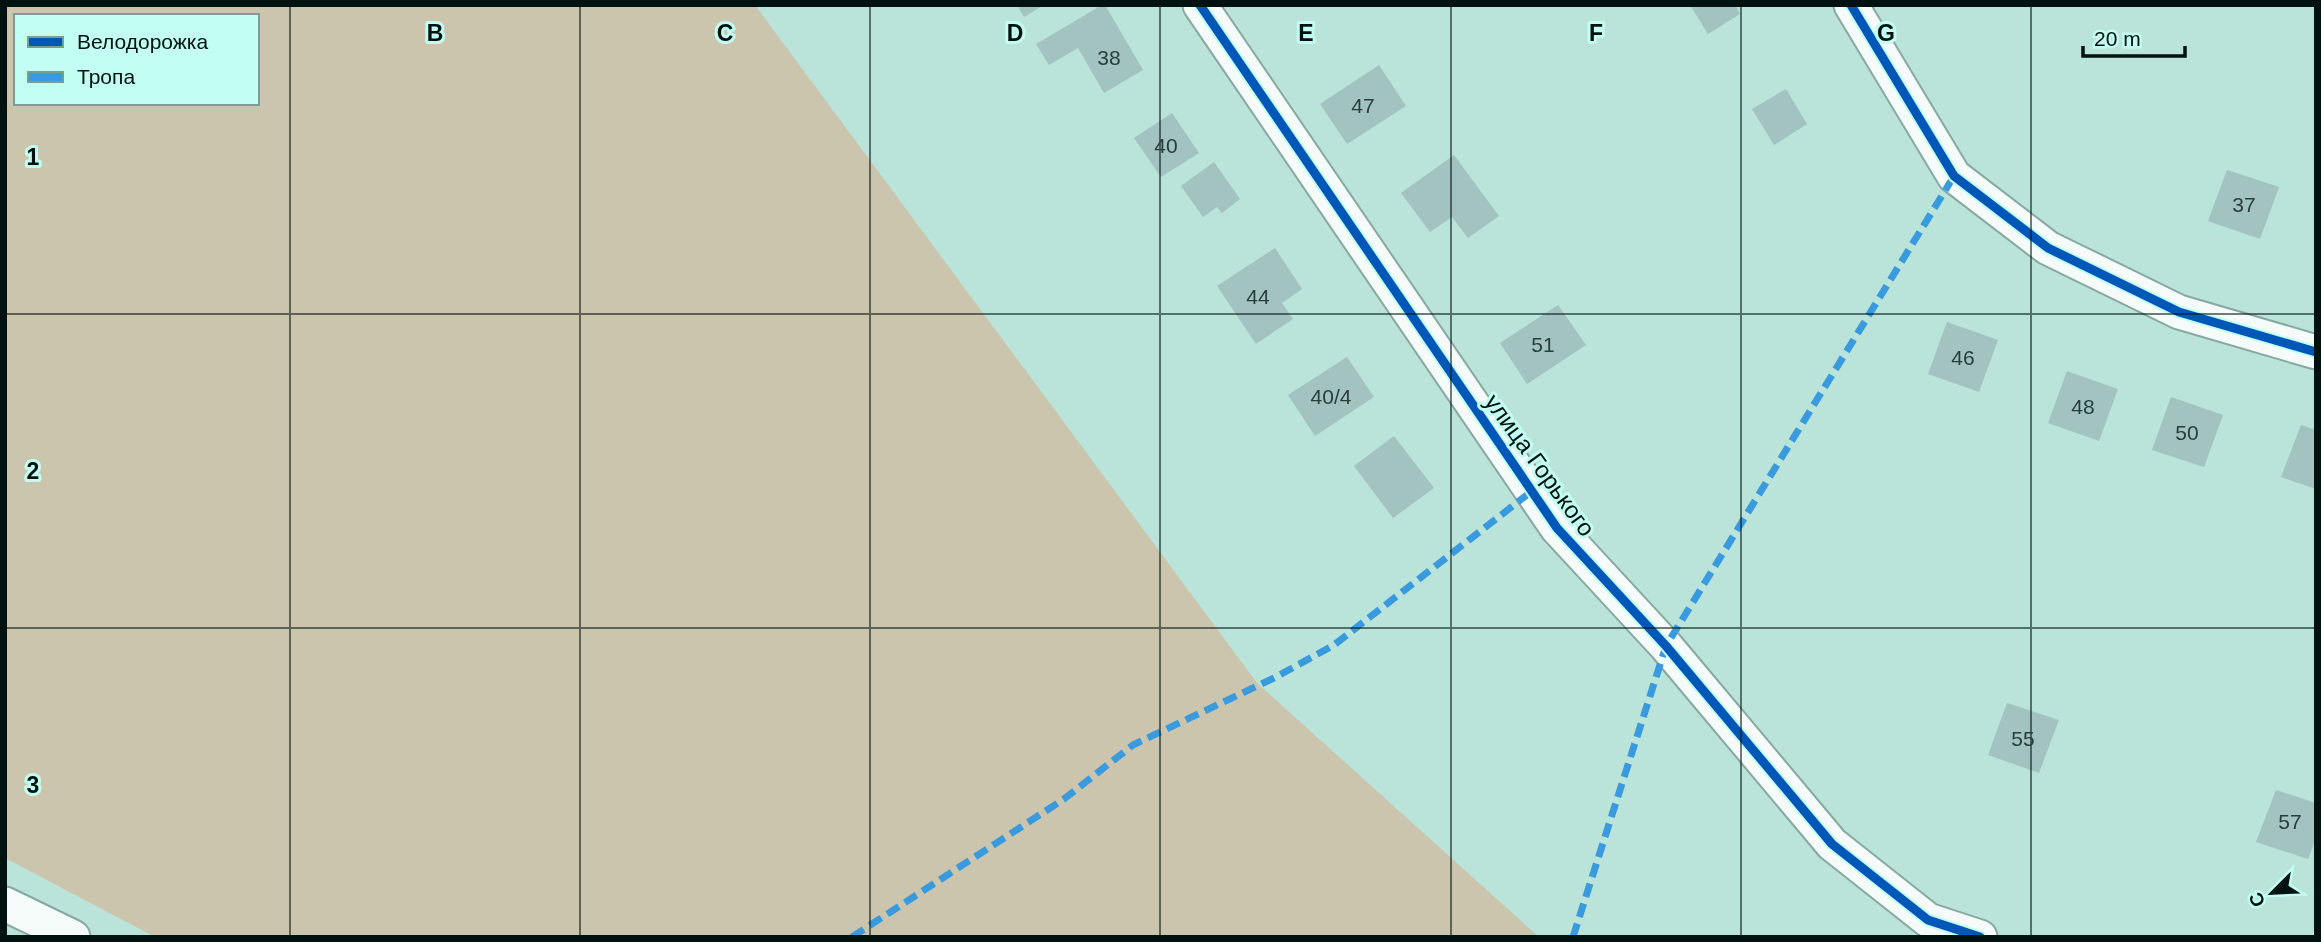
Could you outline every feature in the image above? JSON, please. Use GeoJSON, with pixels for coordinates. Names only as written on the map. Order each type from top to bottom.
{"type":"FeatureCollection","features":[{"type":"Feature","properties":{"kind":"street","name":"улица Горького"},"geometry":{"type":"LineString","coordinates":[[1200,5],[1557,528],[1665,646],[1832,844],[1928,920],[1980,937]]}},
{"type":"Feature","properties":{"kind":"street"},"geometry":{"type":"LineString","coordinates":[[1852,5],[1954,176],[2048,248],[2179,312],[2316,352]]}},
{"type":"Feature","properties":{"kind":"street"},"geometry":{"type":"LineString","coordinates":[[5,904],[73,937]]}},
{"type":"Feature","properties":{"kind":"shaded area"},"geometry":{"type":"Polygon","coordinates":[[[5,5],[755,5],[1257,683],[1539,937],[155,937],[5,858],[5,5]]]}},
{"type":"Feature","properties":{"kind":"building"},"geometry":{"type":"Polygon","coordinates":[[[1017,5],[1044,5],[1024,17],[1017,5]]]}},
{"type":"Feature","properties":{"kind":"building"},"geometry":{"type":"Polygon","coordinates":[[[1105,5],[1143,70],[1104,93],[1078,48],[1049,65],[1036,44],[1105,5]]]}},
{"type":"Feature","properties":{"kind":"building"},"geometry":{"type":"Polygon","coordinates":[[[1690,5],[1735,5],[1740,14],[1708,34],[1690,5]]]}},
{"type":"Feature","properties":{"kind":"building"},"geometry":{"type":"Polygon","coordinates":[[[1379,65],[1406,106],[1347,144],[1320,104],[1379,65]]]}},
{"type":"Feature","properties":{"kind":"building"},"geometry":{"type":"Polygon","coordinates":[[[1786,89],[1807,124],[1774,145],[1752,109],[1786,89]]]}},
{"type":"Feature","properties":{"kind":"building"},"geometry":{"type":"Polygon","coordinates":[[[1172,113],[1199,153],[1161,177],[1134,138],[1172,113]]]}},
{"type":"Feature","properties":{"kind":"building"},"geometry":{"type":"Polygon","coordinates":[[[1454,155],[1499,216],[1468,238],[1452,217],[1430,232],[1401,193],[1454,155]]]}},
{"type":"Feature","properties":{"kind":"building"},"geometry":{"type":"Polygon","coordinates":[[[1214,162],[1240,199],[1222,213],[1217,207],[1203,217],[1181,186],[1214,162]]]}},
{"type":"Feature","properties":{"kind":"building"},"geometry":{"type":"Polygon","coordinates":[[[2227,170],[2279,187],[2260,239],[2208,221],[2227,170]]]}},
{"type":"Feature","properties":{"kind":"building"},"geometry":{"type":"Polygon","coordinates":[[[1275,248],[1302,289],[1282,303],[1293,319],[1256,344],[1217,286],[1275,248]]]}},
{"type":"Feature","properties":{"kind":"building"},"geometry":{"type":"Polygon","coordinates":[[[1558,305],[1586,345],[1527,384],[1500,343],[1558,305]]]}},
{"type":"Feature","properties":{"kind":"building"},"geometry":{"type":"Polygon","coordinates":[[[1947,322],[1998,340],[1979,392],[1928,374],[1947,322]]]}},
{"type":"Feature","properties":{"kind":"building"},"geometry":{"type":"Polygon","coordinates":[[[1347,357],[1374,397],[1315,436],[1288,395],[1347,357]]]}},
{"type":"Feature","properties":{"kind":"building"},"geometry":{"type":"Polygon","coordinates":[[[2067,371],[2118,389],[2099,441],[2048,423],[2067,371]]]}},
{"type":"Feature","properties":{"kind":"building"},"geometry":{"type":"Polygon","coordinates":[[[2171,397],[2223,415],[2204,467],[2152,450],[2171,397]]]}},
{"type":"Feature","properties":{"kind":"building"},"geometry":{"type":"Polygon","coordinates":[[[2301,425],[2316,430],[2316,489],[2281,477],[2301,425]]]}},
{"type":"Feature","properties":{"kind":"building"},"geometry":{"type":"Polygon","coordinates":[[[1394,436],[1434,488],[1393,518],[1354,466],[1394,436]]]}},
{"type":"Feature","properties":{"kind":"building"},"geometry":{"type":"Polygon","coordinates":[[[2007,703],[2059,720],[2039,773],[1988,755],[2007,703]]]}},
{"type":"Feature","properties":{"kind":"building"},"geometry":{"type":"Polygon","coordinates":[[[2276,790],[2316,803],[2316,838],[2308,859],[2256,842],[2276,790]]]}},
{"type":"Feature","properties":{"kind":"marked path"},"geometry":{"type":"LineString","coordinates":[[1573,937],[1666,646],[1954,176]]}},
{"type":"Feature","properties":{"kind":"marked path"},"geometry":{"type":"LineString","coordinates":[[852,937],[1064,799],[1133,745],[1276,677],[1334,645],[1532,491]]}},
{"type":"Feature","properties":{"kind":"cycle path"},"geometry":{"type":"LineString","coordinates":[[1200,5],[1557,528],[1666,646],[1832,844],[1928,920],[1980,937]]}},
{"type":"Feature","properties":{"kind":"cycle path"},"geometry":{"type":"LineString","coordinates":[[1851,5],[1954,176],[2048,248],[2179,312],[2316,352]]}}]}
